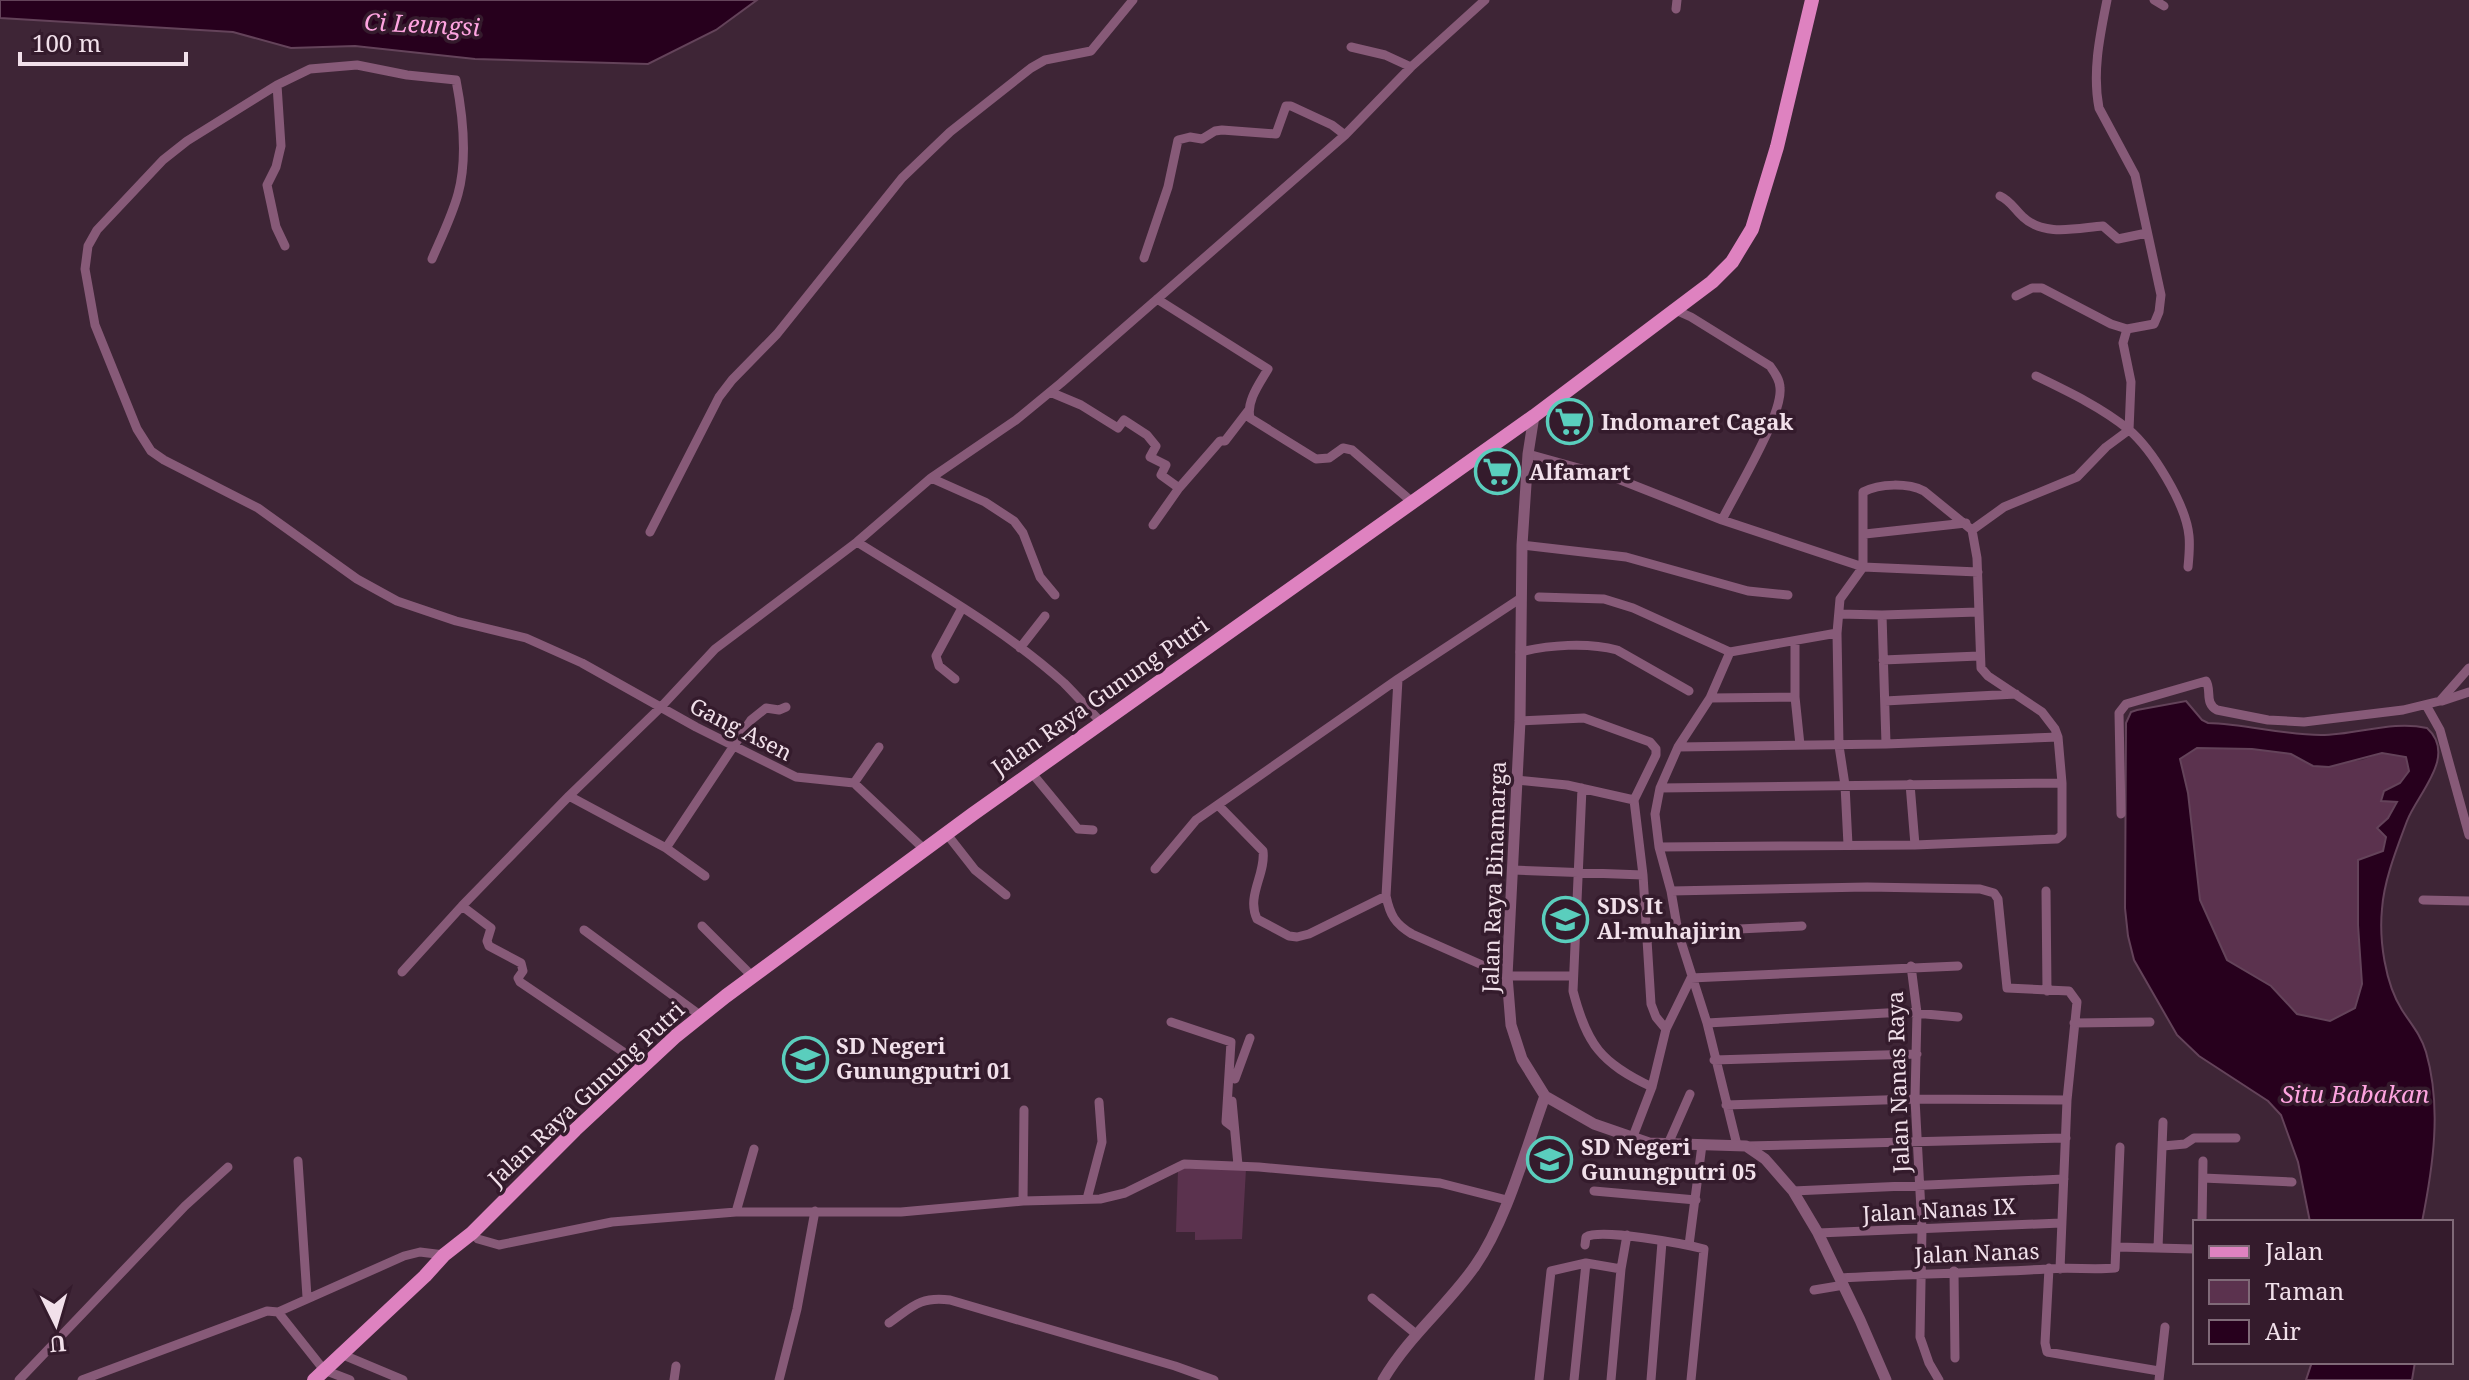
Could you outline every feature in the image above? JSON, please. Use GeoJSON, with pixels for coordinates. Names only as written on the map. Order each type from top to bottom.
{"type":"FeatureCollection","features":[{"type":"Feature","properties":{"kind":"main road","name":"Jalan Raya Gunung Putri"},"geometry":{"type":"LineString","coordinates":[[319,1375],[444,1255],[472,1233],[575,1130],[701,1016],[946,833],[1534,416],[1719,275],[1738,255],[1752,229],[1777,147],[1812,0]]}},
{"type":"Feature","properties":{"kind":"street"},"geometry":{"type":"LineString","coordinates":[[650,532],[719,397],[777,334],[902,178],[950,132],[1031,68],[1045,60],[1091,51],[1133,0]]}},
{"type":"Feature","properties":{"kind":"street"},"geometry":{"type":"LineString","coordinates":[[402,972],[462,906],[715,649],[857,542],[931,478],[1016,420],[1050,392],[1345,135],[1411,67],[1485,0]]}},
{"type":"Feature","properties":{"kind":"street"},"geometry":{"type":"LineString","coordinates":[[2016,296],[2032,288],[2049,290],[2111,324],[2127,329],[2154,324],[2159,312],[2161,295],[2135,175],[2099,108],[2097,98],[2097,61],[2107,0]]}},
{"type":"Feature","properties":{"kind":"street"},"geometry":{"type":"LineString","coordinates":[[2154,0],[2164,6]]}},
{"type":"Feature","properties":{"kind":"street"},"geometry":{"type":"LineString","coordinates":[[1351,47],[1385,55],[1411,67]]}},
{"type":"Feature","properties":{"kind":"street","name":"Gang Asen"},"geometry":{"type":"LineString","coordinates":[[432,259],[458,194],[462,171],[462,118],[456,80],[349,65],[310,69],[197,133],[163,160],[107,218],[88,246],[85,269],[95,325],[143,441],[164,460],[258,508],[357,579],[397,601],[456,621],[526,638],[582,663],[734,747],[796,777],[854,783]]}},
{"type":"Feature","properties":{"kind":"street"},"geometry":{"type":"LineString","coordinates":[[277,85],[281,146],[267,185],[276,227],[285,246]]}},
{"type":"Feature","properties":{"kind":"street"},"geometry":{"type":"LineString","coordinates":[[1144,258],[1168,187],[1174,149],[1182,137],[1202,139],[1215,131],[1234,130],[1276,134],[1286,106],[1332,125],[1345,135]]}},
{"type":"Feature","properties":{"kind":"street"},"geometry":{"type":"LineString","coordinates":[[2000,196],[2013,204],[2021,216],[2036,227],[2064,230],[2103,226],[2118,239],[2147,233]]}},
{"type":"Feature","properties":{"kind":"street"},"geometry":{"type":"LineString","coordinates":[[1153,525],[1179,488],[1220,441],[1225,441],[1248,411],[1268,369],[1157,299]]}},
{"type":"Feature","properties":{"kind":"street"},"geometry":{"type":"LineString","coordinates":[[1673,309],[1770,366],[1777,375],[1780,388],[1775,416],[1722,520]]}},
{"type":"Feature","properties":{"kind":"street"},"geometry":{"type":"LineString","coordinates":[[2127,329],[2123,343],[2131,382],[2129,430]]}},
{"type":"Feature","properties":{"kind":"street"},"geometry":{"type":"LineString","coordinates":[[2036,376],[2089,403],[2129,430],[2158,465],[2179,504],[2189,536],[2188,567]]}},
{"type":"Feature","properties":{"kind":"street"},"geometry":{"type":"LineString","coordinates":[[1050,392],[1093,411],[1112,426],[1118,428],[1124,420],[1147,435],[1156,446],[1150,457],[1166,465],[1161,475],[1179,488]]}},
{"type":"Feature","properties":{"kind":"street"},"geometry":{"type":"LineString","coordinates":[[1248,411],[1250,418],[1316,459],[1329,458],[1343,448],[1352,450],[1411,501]]}},
{"type":"Feature","properties":{"kind":"street","name":"Jalan Raya Binamarga"},"geometry":{"type":"LineString","coordinates":[[1534,416],[1528,454],[1522,545],[1520,721],[1507,976],[1515,1041],[1531,1077],[1545,1096]]}},
{"type":"Feature","properties":{"kind":"street"},"geometry":{"type":"LineString","coordinates":[[1865,534],[1969,527],[2004,507],[2077,477],[2106,447],[2129,430]]}},
{"type":"Feature","properties":{"kind":"street"},"geometry":{"type":"LineString","coordinates":[[1528,454],[1618,479],[1722,520],[1863,567],[1978,572]]}},
{"type":"Feature","properties":{"kind":"street"},"geometry":{"type":"LineString","coordinates":[[931,478],[985,502],[1014,521],[1023,533],[1040,577],[1055,595]]}},
{"type":"Feature","properties":{"kind":"street"},"geometry":{"type":"LineString","coordinates":[[1659,847],[1915,845],[2060,838],[2062,783],[2058,737],[2042,712],[1981,668],[1978,572],[1969,527],[1916,487],[1863,492],[1863,567],[1840,599],[1837,633],[1839,746],[1845,785],[1848,845]]}},
{"type":"Feature","properties":{"kind":"street"},"geometry":{"type":"LineString","coordinates":[[857,542],[1020,648],[1064,684],[1102,723]]}},
{"type":"Feature","properties":{"kind":"street"},"geometry":{"type":"LineString","coordinates":[[1522,545],[1626,557],[1748,591],[1788,595]]}},
{"type":"Feature","properties":{"kind":"street"},"geometry":{"type":"LineString","coordinates":[[1539,597],[1604,599],[1633,608],[1730,652],[1837,633]]}},
{"type":"Feature","properties":{"kind":"street"},"geometry":{"type":"LineString","coordinates":[[1155,869],[1196,820],[1398,679],[1521,598]]}},
{"type":"Feature","properties":{"kind":"street"},"geometry":{"type":"LineString","coordinates":[[955,679],[939,666],[936,656],[962,608]]}},
{"type":"Feature","properties":{"kind":"street"},"geometry":{"type":"LineString","coordinates":[[1839,614],[1978,612]]}},
{"type":"Feature","properties":{"kind":"street"},"geometry":{"type":"LineString","coordinates":[[1882,615],[1886,744]]}},
{"type":"Feature","properties":{"kind":"street"},"geometry":{"type":"LineString","coordinates":[[1020,648],[1045,616]]}},
{"type":"Feature","properties":{"kind":"street"},"geometry":{"type":"LineString","coordinates":[[1795,641],[1795,697],[1800,745]]}},
{"type":"Feature","properties":{"kind":"street"},"geometry":{"type":"LineString","coordinates":[[1520,652],[1539,647],[1604,647],[1617,650],[1689,691]]}},
{"type":"Feature","properties":{"kind":"street"},"geometry":{"type":"LineString","coordinates":[[1730,652],[1710,698],[1678,747],[1660,788],[1655,814],[1659,847],[1678,932],[1707,1023],[1726,1105],[1741,1146],[1765,1159],[1793,1191],[1843,1282],[1886,1380]]}},
{"type":"Feature","properties":{"kind":"street"},"geometry":{"type":"LineString","coordinates":[[1883,660],[1979,656]]}},
{"type":"Feature","properties":{"kind":"street"},"geometry":{"type":"LineString","coordinates":[[2440,701],[2469,668]]}},
{"type":"Feature","properties":{"kind":"street"},"geometry":{"type":"LineString","coordinates":[[1398,679],[1386,896],[1389,911],[1398,925],[1412,934],[1507,976],[1573,976]]}},
{"type":"Feature","properties":{"kind":"street"},"geometry":{"type":"LineString","coordinates":[[2121,814],[2119,713],[2126,704],[2207,681],[2211,707],[2268,720],[2316,722],[2426,705],[2469,692]]}},
{"type":"Feature","properties":{"kind":"street"},"geometry":{"type":"LineString","coordinates":[[1885,701],[2016,694]]}},
{"type":"Feature","properties":{"kind":"street"},"geometry":{"type":"LineString","coordinates":[[1710,698],[1795,697]]}},
{"type":"Feature","properties":{"kind":"street"},"geometry":{"type":"LineString","coordinates":[[2426,705],[2440,730],[2469,835]]}},
{"type":"Feature","properties":{"kind":"street"},"geometry":{"type":"LineString","coordinates":[[666,848],[751,720],[763,709],[786,707]]}},
{"type":"Feature","properties":{"kind":"street"},"geometry":{"type":"LineString","coordinates":[[1520,721],[1584,718],[1650,742],[1656,749],[1634,800],[1643,875],[1651,1004],[1656,1017],[1666,1029]]}},
{"type":"Feature","properties":{"kind":"street"},"geometry":{"type":"LineString","coordinates":[[1678,747],[1839,746],[2058,737]]}},
{"type":"Feature","properties":{"kind":"street"},"geometry":{"type":"LineString","coordinates":[[879,747],[854,783],[924,849]]}},
{"type":"Feature","properties":{"kind":"street"},"geometry":{"type":"LineString","coordinates":[[1031,772],[1078,829],[1093,830]]}},
{"type":"Feature","properties":{"kind":"street"},"geometry":{"type":"LineString","coordinates":[[1517,780],[1582,788],[1634,800]]}},
{"type":"Feature","properties":{"kind":"street"},"geometry":{"type":"LineString","coordinates":[[1660,788],[2062,783]]}},
{"type":"Feature","properties":{"kind":"street"},"geometry":{"type":"LineString","coordinates":[[1910,784],[1915,845]]}},
{"type":"Feature","properties":{"kind":"street"},"geometry":{"type":"LineString","coordinates":[[1582,788],[1573,991],[1581,1021],[1594,1045],[1621,1073],[1652,1087]]}},
{"type":"Feature","properties":{"kind":"street"},"geometry":{"type":"LineString","coordinates":[[569,796],[666,848],[705,876]]}},
{"type":"Feature","properties":{"kind":"street"},"geometry":{"type":"LineString","coordinates":[[1219,806],[1263,851],[1264,868],[1252,904],[1257,919],[1289,936],[1309,934],[1386,896]]}},
{"type":"Feature","properties":{"kind":"street"},"geometry":{"type":"LineString","coordinates":[[946,833],[975,870],[1006,895]]}},
{"type":"Feature","properties":{"kind":"street"},"geometry":{"type":"LineString","coordinates":[[1513,870],[1643,875]]}},
{"type":"Feature","properties":{"kind":"street"},"geometry":{"type":"LineString","coordinates":[[1671,891],[1867,887],[1980,889],[1994,893],[1998,899],[2005,985],[2011,990],[2069,991],[2075,995],[2077,1002],[2067,1100],[2061,1223],[2045,1343],[2047,1352],[2159,1375],[2165,1327]]}},
{"type":"Feature","properties":{"kind":"street"},"geometry":{"type":"LineString","coordinates":[[2046,891],[2047,991]]}},
{"type":"Feature","properties":{"kind":"street"},"geometry":{"type":"LineString","coordinates":[[2423,900],[2469,901]]}},
{"type":"Feature","properties":{"kind":"street"},"geometry":{"type":"LineString","coordinates":[[462,906],[491,928],[487,941],[489,946],[521,963],[524,968],[520,982],[644,1066]]}},
{"type":"Feature","properties":{"kind":"street"},"geometry":{"type":"LineString","coordinates":[[702,926],[752,976]]}},
{"type":"Feature","properties":{"kind":"street"},"geometry":{"type":"LineString","coordinates":[[1678,932],[1802,926]]}},
{"type":"Feature","properties":{"kind":"street"},"geometry":{"type":"LineString","coordinates":[[584,930],[701,1016]]}},
{"type":"Feature","properties":{"kind":"street"},"geometry":{"type":"LineString","coordinates":[[1911,966],[1958,966]]}},
{"type":"Feature","properties":{"kind":"street","name":"Jalan Nanas Raya"},"geometry":{"type":"LineString","coordinates":[[1691,978],[1911,966],[1917,1013],[1915,1099],[1922,1229],[1920,1337],[1939,1380]]}},
{"type":"Feature","properties":{"kind":"street"},"geometry":{"type":"LineString","coordinates":[[1632,1139],[1652,1087],[1666,1029],[1691,978]]}},
{"type":"Feature","properties":{"kind":"street"},"geometry":{"type":"LineString","coordinates":[[1707,1023],[1917,1013],[1958,1017]]}},
{"type":"Feature","properties":{"kind":"street"},"geometry":{"type":"LineString","coordinates":[[1171,1022],[1229,1040],[1233,1044],[1226,1122],[1234,1128]]}},
{"type":"Feature","properties":{"kind":"street"},"geometry":{"type":"LineString","coordinates":[[2074,1023],[2150,1022]]}},
{"type":"Feature","properties":{"kind":"street"},"geometry":{"type":"LineString","coordinates":[[1238,1165],[1232,1096],[1236,1072],[1250,1038]]}},
{"type":"Feature","properties":{"kind":"street"},"geometry":{"type":"LineString","coordinates":[[1714,1060],[1917,1054]]}},
{"type":"Feature","properties":{"kind":"street"},"geometry":{"type":"LineString","coordinates":[[1668,1144],[1690,1094]]}},
{"type":"Feature","properties":{"kind":"street"},"geometry":{"type":"LineString","coordinates":[[1383,1380],[1416,1334],[1477,1264],[1507,1200],[1545,1096],[1572,1113],[1632,1139],[1649,1143],[1741,1146],[2066,1138]]}},
{"type":"Feature","properties":{"kind":"street"},"geometry":{"type":"LineString","coordinates":[[1726,1105],[1915,1099],[2067,1100]]}},
{"type":"Feature","properties":{"kind":"street"},"geometry":{"type":"LineString","coordinates":[[1087,1199],[1102,1142],[1099,1102]]}},
{"type":"Feature","properties":{"kind":"street"},"geometry":{"type":"LineString","coordinates":[[1023,1201],[1024,1110]]}},
{"type":"Feature","properties":{"kind":"street"},"geometry":{"type":"LineString","coordinates":[[2158,1248],[2163,1122]]}},
{"type":"Feature","properties":{"kind":"street"},"geometry":{"type":"LineString","coordinates":[[2163,1146],[2185,1144],[2194,1138],[2236,1138]]}},
{"type":"Feature","properties":{"kind":"street"},"geometry":{"type":"LineString","coordinates":[[1689,1245],[1702,1145]]}},
{"type":"Feature","properties":{"kind":"street"},"geometry":{"type":"LineString","coordinates":[[2120,1147],[2117,1247],[2193,1249]]}},
{"type":"Feature","properties":{"kind":"street"},"geometry":{"type":"LineString","coordinates":[[736,1212],[754,1149]]}},
{"type":"Feature","properties":{"kind":"street"},"geometry":{"type":"LineString","coordinates":[[298,1161],[307,1297]]}},
{"type":"Feature","properties":{"kind":"street"},"geometry":{"type":"LineString","coordinates":[[2202,1220],[2203,1161]]}},
{"type":"Feature","properties":{"kind":"street"},"geometry":{"type":"LineString","coordinates":[[472,1233],[478,1239],[499,1245],[612,1222],[736,1212],[901,1212],[1023,1201],[1087,1199],[1125,1193],[1184,1164],[1238,1165],[1440,1183],[1507,1200]]}},
{"type":"Feature","properties":{"kind":"street"},"geometry":{"type":"LineString","coordinates":[[19,1380],[185,1206],[228,1167]]}},
{"type":"Feature","properties":{"kind":"street"},"geometry":{"type":"LineString","coordinates":[[2203,1178],[2292,1182]]}},
{"type":"Feature","properties":{"kind":"street"},"geometry":{"type":"LineString","coordinates":[[1793,1191],[2064,1179]]}},
{"type":"Feature","properties":{"kind":"street"},"geometry":{"type":"LineString","coordinates":[[1594,1191],[1696,1200]]}},
{"type":"Feature","properties":{"kind":"street"},"geometry":{"type":"LineString","coordinates":[[779,1380],[797,1309],[815,1211]]}},
{"type":"Feature","properties":{"kind":"street","name":"Jalan Nanas IX"},"geometry":{"type":"LineString","coordinates":[[1818,1233],[2061,1223]]}},
{"type":"Feature","properties":{"kind":"street"},"geometry":{"type":"LineString","coordinates":[[1585,1245],[1586,1237],[1593,1234],[1627,1235],[1704,1249],[1691,1380]]}},
{"type":"Feature","properties":{"kind":"street"},"geometry":{"type":"LineString","coordinates":[[1611,1380],[1627,1235]]}},
{"type":"Feature","properties":{"kind":"street"},"geometry":{"type":"LineString","coordinates":[[1651,1380],[1662,1242]]}},
{"type":"Feature","properties":{"kind":"street","name":"Jalan Nanas"},"geometry":{"type":"LineString","coordinates":[[1814,1290],[1843,1282],[1922,1273],[2115,1268],[2117,1247]]}},
{"type":"Feature","properties":{"kind":"street"},"geometry":{"type":"LineString","coordinates":[[82,1380],[267,1311],[278,1312],[404,1256],[420,1252],[444,1255]]}},
{"type":"Feature","properties":{"kind":"street"},"geometry":{"type":"LineString","coordinates":[[1539,1380],[1551,1271],[1586,1263],[1621,1269]]}},
{"type":"Feature","properties":{"kind":"street"},"geometry":{"type":"LineString","coordinates":[[1574,1380],[1586,1263]]}},
{"type":"Feature","properties":{"kind":"street"},"geometry":{"type":"LineString","coordinates":[[1954,1271],[1955,1358]]}},
{"type":"Feature","properties":{"kind":"street"},"geometry":{"type":"LineString","coordinates":[[1372,1298],[1416,1334]]}},
{"type":"Feature","properties":{"kind":"street"},"geometry":{"type":"LineString","coordinates":[[889,1323],[927,1299],[950,1300],[1214,1380]]}},
{"type":"Feature","properties":{"kind":"street"},"geometry":{"type":"LineString","coordinates":[[278,1312],[319,1375],[350,1380]]}},
{"type":"Feature","properties":{"kind":"street"},"geometry":{"type":"LineString","coordinates":[[341,1354],[403,1380]]}},
{"type":"Feature","properties":{"kind":"street"},"geometry":{"type":"LineString","coordinates":[[674,1380],[676,1366]]}},
{"type":"Feature","properties":{"kind":"green space"},"geometry":{"type":"Polygon","coordinates":[[[2197,748],[2252,749],[2291,754],[2313,766],[2362,760],[2382,753],[2406,757],[2410,771],[2400,783],[2384,791],[2381,800],[2397,802],[2388,818],[2383,851],[2358,860],[2362,984],[2355,1008],[2330,1021],[2297,1014],[2271,986],[2227,960],[2200,900],[2188,793],[2180,759],[2197,748]]]}},
{"type":"Feature","properties":{"kind":"green space"},"geometry":{"type":"Polygon","coordinates":[[[1186,1167],[1246,1169],[1242,1239],[1195,1240],[1195,1232],[1176,1232],[1178,1170],[1186,1167]]]}},
{"type":"Feature","properties":{"kind":"water","name":"Ci Leungsi"},"geometry":{"type":"Polygon","coordinates":[[[0,0],[757,0],[716,30],[648,64],[475,59],[355,46],[291,48],[233,32],[0,18],[0,0]]]}},
{"type":"Feature","properties":{"kind":"water","name":"Situ Babakan"},"geometry":{"type":"Polygon","coordinates":[[[2186,701],[2208,723],[2321,735],[2414,726],[2427,728],[2435,739],[2437,763],[2412,810],[2395,853],[2385,887],[2381,921],[2384,961],[2391,987],[2426,1052],[2434,1094],[2434,1137],[2422,1220],[2310,1220],[2298,1162],[2281,1115],[2268,1101],[2199,1056],[2177,1035],[2134,960],[2128,936],[2125,908],[2126,723],[2131,712],[2186,701]],[[2197,748],[2180,759],[2188,793],[2200,900],[2227,960],[2271,986],[2297,1014],[2330,1021],[2355,1008],[2362,984],[2358,860],[2383,851],[2386,837],[2377,828],[2388,818],[2397,802],[2381,801],[2384,791],[2400,783],[2409,771],[2406,757],[2382,753],[2329,767],[2313,766],[2291,754],[2252,749],[2197,748]]]}},
{"type":"Feature","properties":{"kind":"water"},"geometry":{"type":"Polygon","coordinates":[[[2311,1364],[2415,1364],[2412,1380],[2306,1380],[2311,1364]]]}},
{"type":"Feature","properties":{"kind":"place","name":"Indomaret Cagak"},"geometry":{"type":"Point","coordinates":[1570,422]}},
{"type":"Feature","properties":{"kind":"place","name":"Alfamart"},"geometry":{"type":"Point","coordinates":[1498,472]}},
{"type":"Feature","properties":{"kind":"place","name":"SDS It Al-muhajirin"},"geometry":{"type":"Point","coordinates":[1566,919]}},
{"type":"Feature","properties":{"kind":"place","name":"SD Negeri Gunungputri 01"},"geometry":{"type":"Point","coordinates":[805,1059]}},
{"type":"Feature","properties":{"kind":"place","name":"SD Negeri Gunungputri 05"},"geometry":{"type":"Point","coordinates":[1550,1160]}}]}
